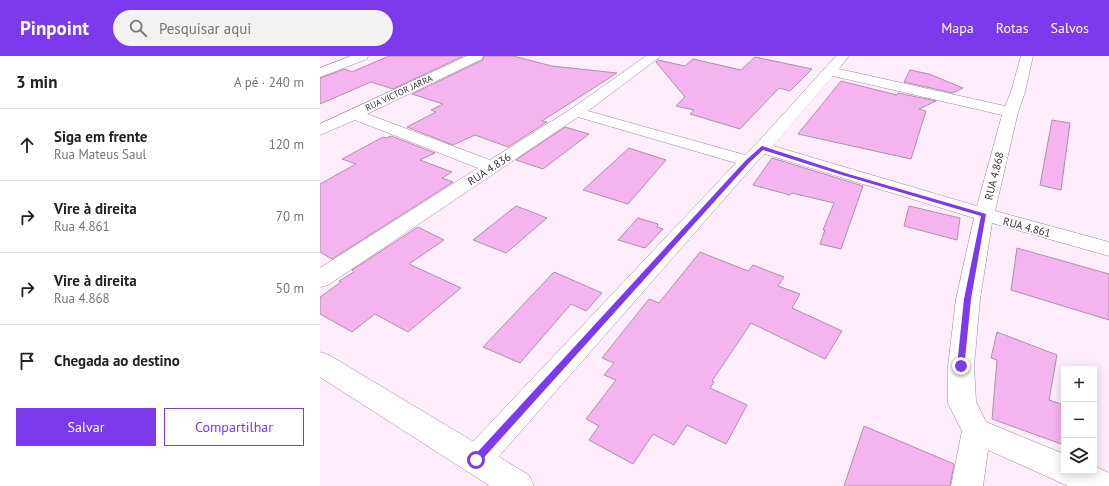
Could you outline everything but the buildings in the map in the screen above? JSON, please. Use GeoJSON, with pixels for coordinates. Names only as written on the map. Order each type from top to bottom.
{"type":"FeatureCollection","features":[{"type":"Feature","properties":{"kind":"street"},"geometry":{"type":"LineString","coordinates":[[320,73],[362,56]]}},
{"type":"Feature","properties":{"kind":"street","name":"RUA VICTOR JARRA"},"geometry":{"type":"LineString","coordinates":[[320,130],[477,56]]}},
{"type":"Feature","properties":{"kind":"street","name":"RUA 4.836"},"geometry":{"type":"LineString","coordinates":[[320,279],[576,112],[655,56]]}},
{"type":"Feature","properties":{"kind":"street","name":"RUA 4.868"},"geometry":{"type":"LineString","coordinates":[[976,431],[962,403],[961,366],[968,299],[984,215],[1010,112],[1018,92],[1027,56]]}},
{"type":"Feature","properties":{"kind":"street"},"geometry":{"type":"LineString","coordinates":[[476,460],[755,154],[835,61],[1010,112]]}},
{"type":"Feature","properties":{"kind":"street","name":"RUA 4.861"},"geometry":{"type":"LineString","coordinates":[[576,112],[844,174],[984,215],[1109,249]]}},
{"type":"Feature","properties":{"kind":"street"},"geometry":{"type":"LineString","coordinates":[[354,114],[491,167]]}},
{"type":"Feature","properties":{"kind":"street"},"geometry":{"type":"LineString","coordinates":[[320,363],[518,486]]}},
{"type":"Feature","properties":{"kind":"street"},"geometry":{"type":"LineString","coordinates":[[967,486],[976,431],[1061,468]]}},
{"type":"Feature","properties":{"kind":"street"},"geometry":{"type":"LineString","coordinates":[[1077,474],[1104,486]]}},
{"type":"Feature","properties":{"kind":"route"},"geometry":{"type":"LineString","coordinates":[[476,460],[748,161],[762,148],[984,215],[968,299],[961,366]]}}]}
